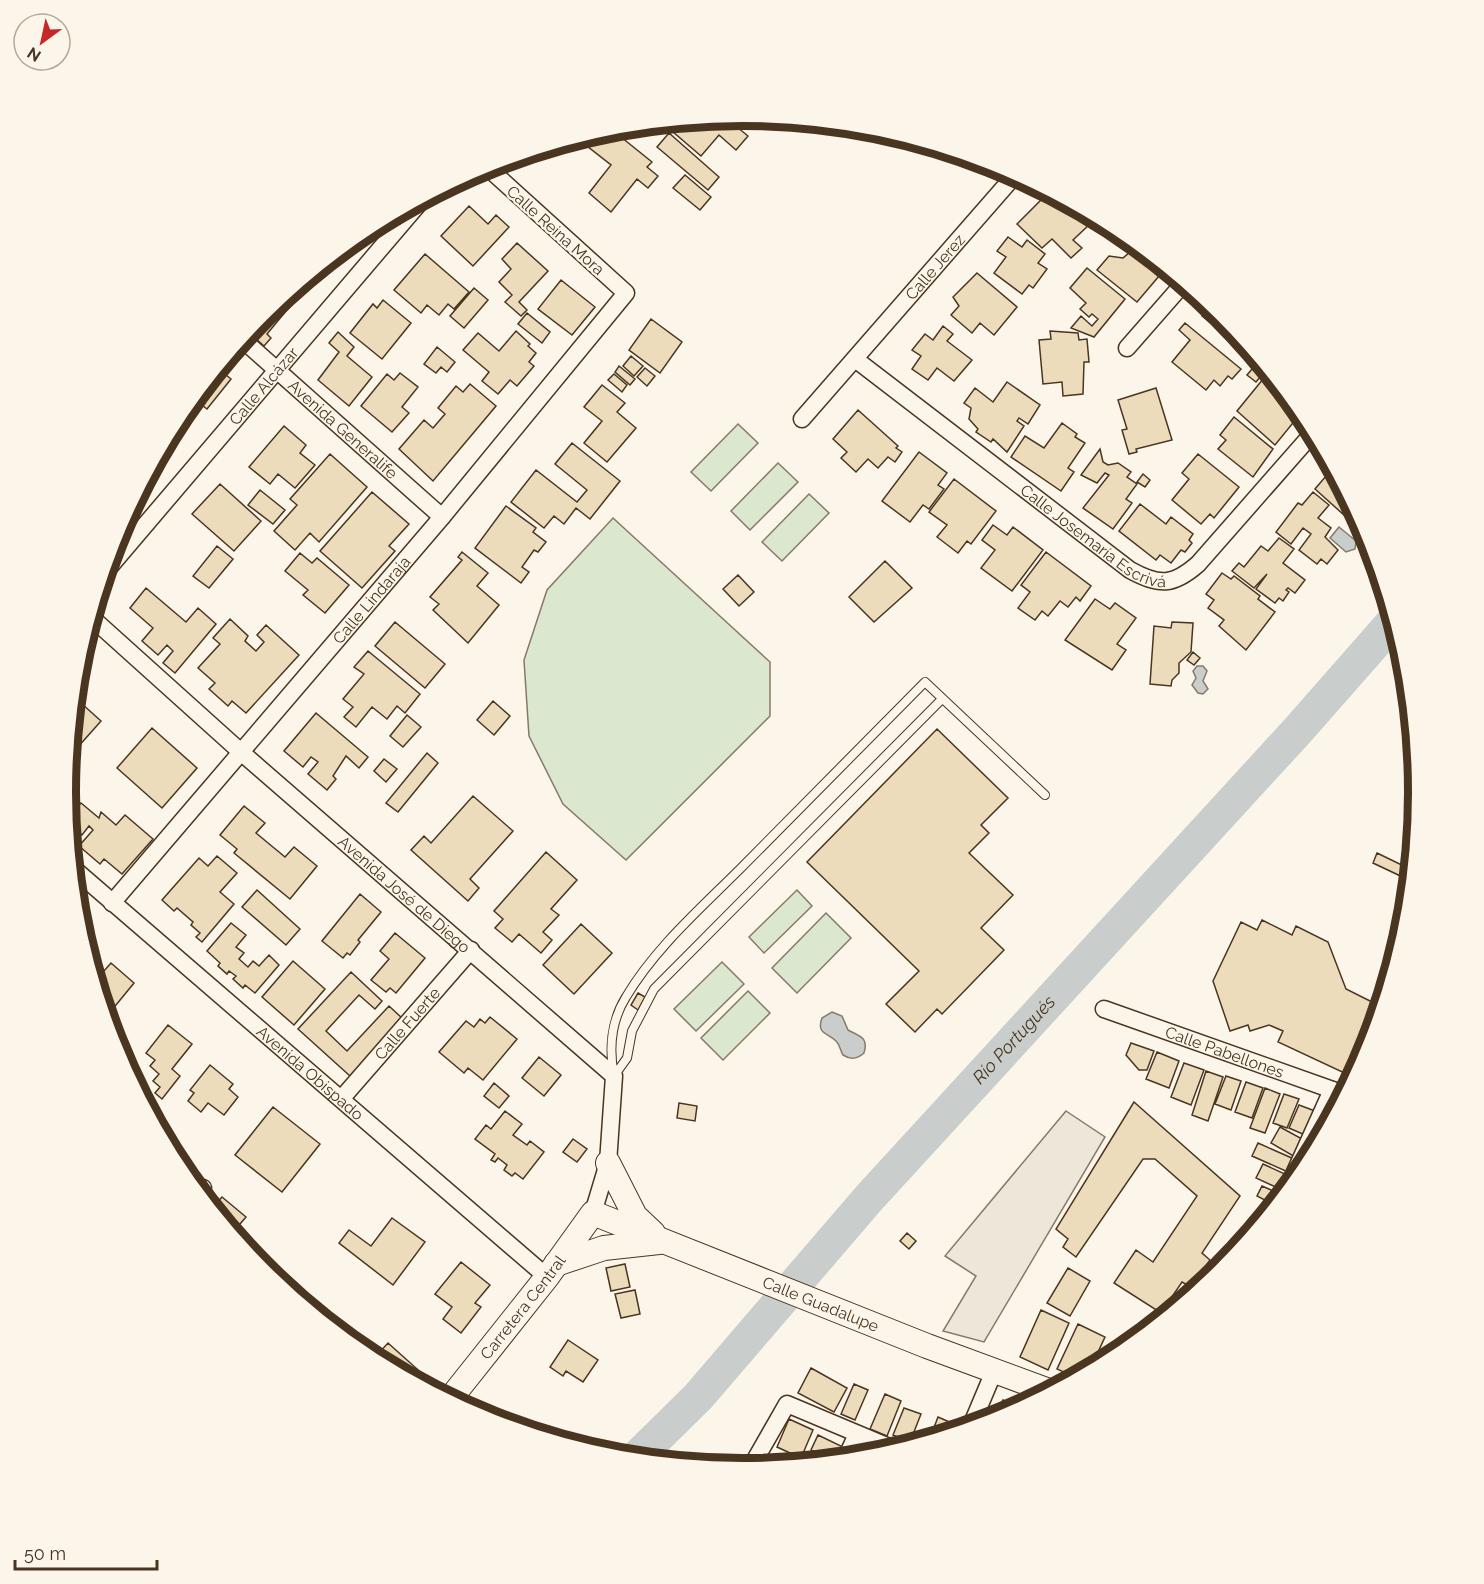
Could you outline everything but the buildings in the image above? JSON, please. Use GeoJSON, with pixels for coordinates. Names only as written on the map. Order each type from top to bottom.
{"type":"FeatureCollection","features":[{"type":"Feature","properties":{"kind":"street","name":"Calle Reina Mora"},"geometry":{"type":"LineString","coordinates":[[495,174],[626,293]]}},
{"type":"Feature","properties":{"kind":"street","name":"Calle Jerez"},"geometry":{"type":"LineString","coordinates":[[802,419],[1009,182]]}},
{"type":"Feature","properties":{"kind":"street","name":"Calle Alcázar"},"geometry":{"type":"LineString","coordinates":[[121,553],[407,217]]}},
{"type":"Feature","properties":{"kind":"street"},"geometry":{"type":"LineString","coordinates":[[1128,348],[1178,290]]}},
{"type":"Feature","properties":{"kind":"street","name":"Calle Lindaraja"},"geometry":{"type":"LineString","coordinates":[[112,903],[442,517],[626,293]]}},
{"type":"Feature","properties":{"kind":"street","name":"Avenida Generalife"},"geometry":{"type":"LineString","coordinates":[[250,345],[442,517]]}},
{"type":"Feature","properties":{"kind":"street","name":"Calle Josemaría Escrivá"},"geometry":{"type":"LineString","coordinates":[[855,359],[1130,570],[1154,581],[1167,582],[1179,578],[1198,564],[1306,440]]}},
{"type":"Feature","properties":{"kind":"street","name":"Avenida José de Diego"},"geometry":{"type":"LineString","coordinates":[[98,624],[242,753],[614,1076]]}},
{"type":"Feature","properties":{"kind":"street","name":"Avenida Obispado"},"geometry":{"type":"LineString","coordinates":[[82,876],[342,1098],[552,1271]]}},
{"type":"Feature","properties":{"kind":"street","name":"Calle Fuerte"},"geometry":{"type":"LineString","coordinates":[[342,1098],[471,950]]}},
{"type":"Feature","properties":{"kind":"street","name":"Calle Pabellones"},"geometry":{"type":"LineString","coordinates":[[1104,1009],[1336,1091]]}},
{"type":"Feature","properties":{"kind":"street"},"geometry":{"type":"LineString","coordinates":[[593,1213],[608,1163],[614,1076]]}},
{"type":"Feature","properties":{"kind":"street"},"geometry":{"type":"LineString","coordinates":[[608,1163],[635,1216],[664,1242]]}},
{"type":"Feature","properties":{"kind":"street","name":"Carretera Central"},"geometry":{"type":"LineString","coordinates":[[455,1392],[552,1271],[593,1213]]}},
{"type":"Feature","properties":{"kind":"street","name":"Calle Guadalupe"},"geometry":{"type":"LineString","coordinates":[[593,1213],[927,1346],[1039,1387]]}},
{"type":"Feature","properties":{"kind":"street"},"geometry":{"type":"LineString","coordinates":[[552,1271],[604,1248],[664,1242]]}},
{"type":"Feature","properties":{"kind":"street"},"geometry":{"type":"LineString","coordinates":[[975,1415],[994,1369]]}},
{"type":"Feature","properties":{"kind":"street"},"geometry":{"type":"LineString","coordinates":[[757,1457],[787,1404],[880,1443]]}},
{"type":"Feature","properties":{"kind":"street"},"geometry":{"type":"LineString","coordinates":[[850,1449],[857,1434]]}},
{"type":"Feature","properties":{"kind":"lane"},"geometry":{"type":"LineString","coordinates":[[614,1076],[609,1052],[614,1030],[624,999],[640,976],[683,926],[925,682],[1045,795]]}},
{"type":"Feature","properties":{"kind":"lane"},"geometry":{"type":"LineString","coordinates":[[614,1076],[627,1058],[632,1031],[654,989],[942,699]]}},
{"type":"Feature","properties":{"kind":"green space"},"geometry":{"type":"Polygon","coordinates":[[[738,424],[758,443],[711,491],[691,472],[738,424]]]}},
{"type":"Feature","properties":{"kind":"green space"},"geometry":{"type":"Polygon","coordinates":[[[778,463],[798,482],[750,530],[731,511],[778,463]]]}},
{"type":"Feature","properties":{"kind":"green space"},"geometry":{"type":"Polygon","coordinates":[[[809,494],[829,513],[782,561],[762,542],[809,494]]]}},
{"type":"Feature","properties":{"kind":"green space"},"geometry":{"type":"Polygon","coordinates":[[[613,518],[770,662],[770,716],[626,860],[563,804],[529,736],[524,660],[547,590],[613,518]]]}},
{"type":"Feature","properties":{"kind":"green space"},"geometry":{"type":"Polygon","coordinates":[[[797,890],[812,906],[764,953],[749,937],[797,890]]]}},
{"type":"Feature","properties":{"kind":"green space"},"geometry":{"type":"Polygon","coordinates":[[[826,913],[851,938],[797,993],[772,968],[826,913]]]}},
{"type":"Feature","properties":{"kind":"green space"},"geometry":{"type":"Polygon","coordinates":[[[722,962],[744,984],[696,1031],[674,1009],[722,962]]]}},
{"type":"Feature","properties":{"kind":"green space"},"geometry":{"type":"Polygon","coordinates":[[[748,991],[770,1013],[723,1060],[701,1038],[748,991]]]}},
{"type":"Feature","properties":{"kind":"shaded area"},"geometry":{"type":"Polygon","coordinates":[[[1339,527],[1356,541],[1355,549],[1346,552],[1330,538],[1339,527]]]}},
{"type":"Feature","properties":{"kind":"shaded area"},"geometry":{"type":"Polygon","coordinates":[[[1197,666],[1203,666],[1207,671],[1203,681],[1208,689],[1203,694],[1198,693],[1192,685],[1196,678],[1193,671],[1197,666]]]}},
{"type":"Feature","properties":{"kind":"shaded area"},"geometry":{"type":"Polygon","coordinates":[[[832,1012],[842,1016],[848,1030],[864,1040],[864,1053],[856,1058],[843,1055],[836,1041],[822,1030],[822,1018],[832,1012]]]}},
{"type":"Feature","properties":{"kind":"shaded area"},"geometry":{"type":"Polygon","coordinates":[[[1066,1111],[1105,1137],[984,1342],[943,1331],[976,1276],[945,1256],[1066,1111]]]}},
{"type":"Feature","properties":{"kind":"waterway","name":"Río Portugués"},"geometry":{"type":"LineString","coordinates":[[644,1450],[698,1397],[869,1198],[1299,729],[1387,629]]}}]}
